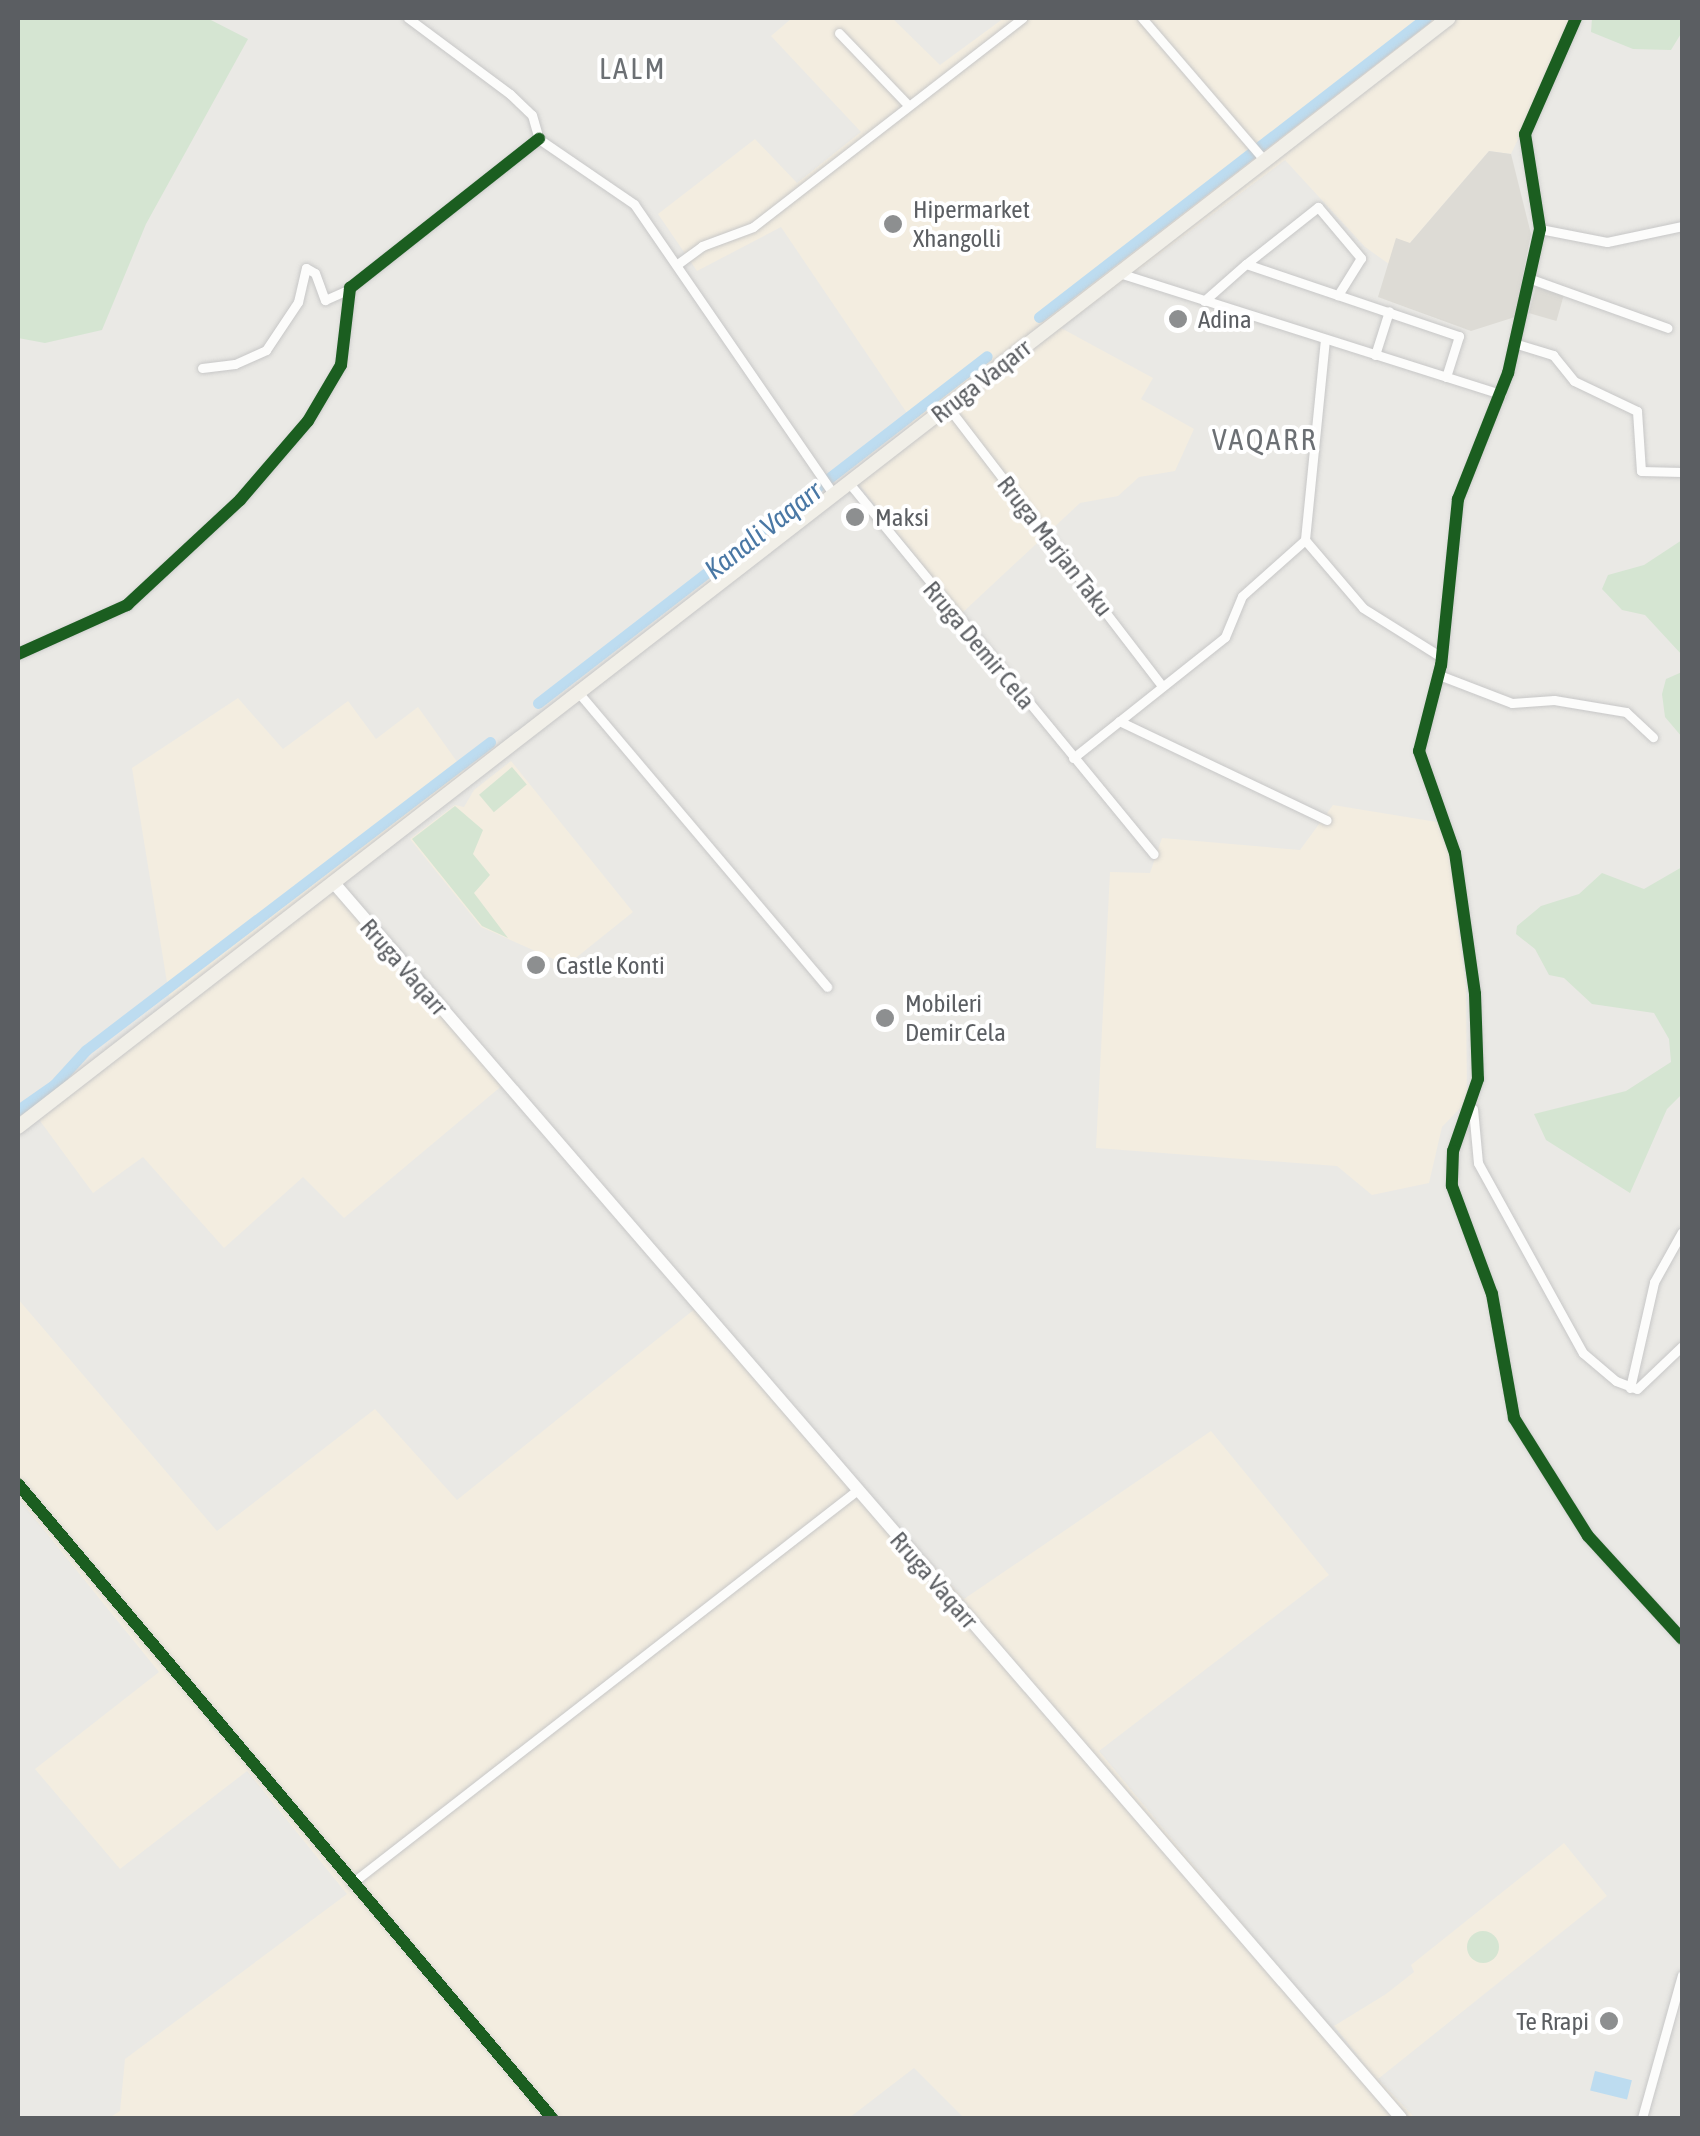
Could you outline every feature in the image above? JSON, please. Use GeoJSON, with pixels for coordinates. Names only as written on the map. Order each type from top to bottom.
{"type":"FeatureCollection","features":[{"type":"Feature","properties":{"kind":"main road","name":"Rruga Vaqarr"},"geometry":{"type":"LineString","coordinates":[[1401,2118],[856,1492],[333,882],[578,692],[829,486],[848,483],[1119,274],[1257,153],[1449,18]]}},
{"type":"Feature","properties":{"kind":"main road"},"geometry":{"type":"LineString","coordinates":[[18,1127],[333,882]]}},
{"type":"Feature","properties":{"kind":"street"},"geometry":{"type":"LineString","coordinates":[[408,18],[510,94],[532,115],[540,139],[621,193],[679,263],[829,486]]}},
{"type":"Feature","properties":{"kind":"street"},"geometry":{"type":"LineString","coordinates":[[679,263],[702,246],[752,227],[1022,18]]}},
{"type":"Feature","properties":{"kind":"street"},"geometry":{"type":"LineString","coordinates":[[1142,18],[1257,153]]}},
{"type":"Feature","properties":{"kind":"street"},"geometry":{"type":"LineString","coordinates":[[1576,18],[1524,134],[1540,229],[1517,344],[1458,500],[1442,657],[1419,752],[1459,873],[1476,1010],[1472,1106],[1478,1162],[1570,1335],[1597,1368],[1630,1388],[1646,1384],[1682,1346]]}},
{"type":"Feature","properties":{"kind":"street"},"geometry":{"type":"LineString","coordinates":[[839,33],[908,105]]}},
{"type":"Feature","properties":{"kind":"street"},"geometry":{"type":"LineString","coordinates":[[202,368],[236,364],[266,350],[298,302],[306,268],[315,273],[325,300],[350,288],[540,139]]}},
{"type":"Feature","properties":{"kind":"street"},"geometry":{"type":"LineString","coordinates":[[1204,301],[1318,208],[1360,258],[1338,294]]}},
{"type":"Feature","properties":{"kind":"street"},"geometry":{"type":"LineString","coordinates":[[1540,229],[1608,242],[1682,226]]}},
{"type":"Feature","properties":{"kind":"street"},"geometry":{"type":"LineString","coordinates":[[1246,264],[1459,336],[1446,378]]}},
{"type":"Feature","properties":{"kind":"street"},"geometry":{"type":"LineString","coordinates":[[1119,274],[1501,394]]}},
{"type":"Feature","properties":{"kind":"street"},"geometry":{"type":"LineString","coordinates":[[1531,279],[1668,328]]}},
{"type":"Feature","properties":{"kind":"street"},"geometry":{"type":"LineString","coordinates":[[18,654],[127,605],[258,482],[308,421],[341,365],[350,288]]}},
{"type":"Feature","properties":{"kind":"street"},"geometry":{"type":"LineString","coordinates":[[1375,355],[1389,312]]}},
{"type":"Feature","properties":{"kind":"street"},"geometry":{"type":"LineString","coordinates":[[1073,758],[1225,637],[1242,596],[1305,540],[1325,339]]}},
{"type":"Feature","properties":{"kind":"street"},"geometry":{"type":"LineString","coordinates":[[1517,344],[1552,355],[1574,382],[1637,412],[1641,471],[1682,472]]}},
{"type":"Feature","properties":{"kind":"street","name":"Rruga Marjan Taku"},"geometry":{"type":"LineString","coordinates":[[948,407],[1162,686]]}},
{"type":"Feature","properties":{"kind":"street","name":"Rruga Demir Cela"},"geometry":{"type":"LineString","coordinates":[[848,483],[1154,854]]}},
{"type":"Feature","properties":{"kind":"street"},"geometry":{"type":"LineString","coordinates":[[1305,540],[1363,608],[1442,657]]}},
{"type":"Feature","properties":{"kind":"street"},"geometry":{"type":"LineString","coordinates":[[1439,675],[1512,703],[1554,700],[1626,712],[1653,737]]}},
{"type":"Feature","properties":{"kind":"street"},"geometry":{"type":"LineString","coordinates":[[578,692],[827,987]]}},
{"type":"Feature","properties":{"kind":"street"},"geometry":{"type":"LineString","coordinates":[[1119,721],[1326,820]]}},
{"type":"Feature","properties":{"kind":"street"},"geometry":{"type":"LineString","coordinates":[[1472,1106],[1452,1151],[1452,1186],[1492,1294],[1514,1418],[1588,1536],[1682,1639]]}},
{"type":"Feature","properties":{"kind":"street"},"geometry":{"type":"LineString","coordinates":[[1630,1388],[1654,1282],[1682,1232]]}},
{"type":"Feature","properties":{"kind":"street"},"geometry":{"type":"LineString","coordinates":[[18,1484],[552,2118]]}},
{"type":"Feature","properties":{"kind":"street"},"geometry":{"type":"LineString","coordinates":[[352,1883],[856,1492]]}},
{"type":"Feature","properties":{"kind":"street"},"geometry":{"type":"LineString","coordinates":[[1642,2118],[1682,1975]]}},
{"type":"Feature","properties":{"kind":"shaded area"},"geometry":{"type":"Polygon","coordinates":[[[792,18],[892,18],[940,65],[1004,18],[1576,18],[1511,154],[1489,151],[1409,244],[1396,239],[1389,264],[1365,247],[1285,160],[1061,328],[1153,378],[1141,399],[1194,429],[1175,471],[1139,477],[1118,496],[1080,503],[961,614],[857,482],[913,422],[781,227],[697,271],[658,214],[755,139],[797,183],[861,132],[771,36],[792,18]]]}},
{"type":"Feature","properties":{"kind":"shaded area"},"geometry":{"type":"Polygon","coordinates":[[[1489,151],[1511,154],[1531,234],[1515,317],[1471,331],[1378,297],[1396,238],[1410,243],[1489,151]]]}},
{"type":"Feature","properties":{"kind":"shaded area"},"geometry":{"type":"Polygon","coordinates":[[[1536,287],[1564,295],[1556,321],[1529,313],[1536,287]]]}},
{"type":"Feature","properties":{"kind":"shaded area"},"geometry":{"type":"Polygon","coordinates":[[[238,698],[283,749],[348,701],[376,739],[418,707],[468,777],[333,882],[504,1084],[344,1218],[303,1177],[224,1248],[143,1157],[93,1193],[35,1114],[171,1007],[132,768],[238,698]]]}},
{"type":"Feature","properties":{"kind":"shaded area"},"geometry":{"type":"Polygon","coordinates":[[[511,761],[633,912],[567,965],[481,927],[410,839],[455,805],[464,807],[474,790],[511,761]]]}},
{"type":"Feature","properties":{"kind":"shaded area"},"geometry":{"type":"Polygon","coordinates":[[[1333,805],[1437,822],[1449,855],[1466,985],[1467,1101],[1442,1127],[1429,1183],[1372,1195],[1337,1166],[1096,1148],[1110,872],[1150,873],[1162,838],[1300,850],[1333,805]]]}},
{"type":"Feature","properties":{"kind":"shaded area"},"geometry":{"type":"Polygon","coordinates":[[[18,1299],[217,1531],[375,1409],[457,1500],[696,1308],[964,1599],[1211,1431],[1329,1575],[1099,1751],[1278,1967],[1370,2071],[1334,2026],[1414,1972],[1411,1965],[1564,1843],[1607,1896],[1378,2079],[1415,2118],[964,2118],[914,2068],[849,2118],[109,2118],[120,2111],[125,2059],[347,1894],[247,1771],[120,1869],[35,1769],[159,1672],[18,1498],[18,1299]]]}},
{"type":"Feature","properties":{"kind":"green space"},"geometry":{"type":"Polygon","coordinates":[[[18,18],[207,18],[248,39],[146,224],[102,330],[45,343],[18,338],[18,18]]]}},
{"type":"Feature","properties":{"kind":"green space"},"geometry":{"type":"Polygon","coordinates":[[[1592,18],[1682,18],[1682,32],[1671,50],[1633,49],[1591,32],[1592,18]]]}},
{"type":"Feature","properties":{"kind":"green space"},"geometry":{"type":"Polygon","coordinates":[[[1682,540],[1682,655],[1645,615],[1622,610],[1602,589],[1608,575],[1644,565],[1682,540]]]}},
{"type":"Feature","properties":{"kind":"green space"},"geometry":{"type":"Polygon","coordinates":[[[1682,672],[1682,737],[1665,717],[1662,694],[1666,679],[1682,672]]]}},
{"type":"Feature","properties":{"kind":"green space"},"geometry":{"type":"Polygon","coordinates":[[[512,767],[527,785],[494,812],[479,795],[512,767]]]}},
{"type":"Feature","properties":{"kind":"green space"},"geometry":{"type":"Polygon","coordinates":[[[455,806],[483,830],[473,854],[490,875],[474,893],[508,938],[482,926],[412,839],[455,806]]]}},
{"type":"Feature","properties":{"kind":"green space"},"geometry":{"type":"Polygon","coordinates":[[[1682,867],[1682,1094],[1667,1109],[1630,1193],[1546,1140],[1534,1114],[1626,1091],[1671,1062],[1669,1039],[1654,1013],[1592,1004],[1564,978],[1549,975],[1535,949],[1516,934],[1517,926],[1541,906],[1579,894],[1602,873],[1644,889],[1682,867]]]}},
{"type":"Feature","properties":{"kind":"green space"},"geometry":{"type":"Polygon","coordinates":[[[1483,1931],[1494,1936],[1499,1947],[1494,1958],[1483,1963],[1472,1958],[1467,1947],[1472,1936],[1483,1931]]]}},
{"type":"Feature","properties":{"kind":"water"},"geometry":{"type":"Polygon","coordinates":[[[1595,2071],[1632,2080],[1627,2100],[1590,2090],[1595,2071]]]}},
{"type":"Feature","properties":{"kind":"waterway","name":"Kanali Vaqarr"},"geometry":{"type":"LineString","coordinates":[[1039,317],[1426,18]]}},
{"type":"Feature","properties":{"kind":"waterway","name":"Kanali Vaqarr"},"geometry":{"type":"LineString","coordinates":[[538,703],[987,356]]}},
{"type":"Feature","properties":{"kind":"waterway"},"geometry":{"type":"LineString","coordinates":[[18,1110],[54,1085],[86,1050],[490,742]]}},
{"type":"Feature","properties":{"kind":"cycle path"},"geometry":{"type":"LineString","coordinates":[[1576,18],[1525,134],[1540,229],[1508,373],[1458,499],[1441,665],[1419,751],[1455,853],[1475,994],[1478,1079],[1453,1151],[1452,1186],[1492,1294],[1514,1418],[1588,1536],[1682,1639]]}},
{"type":"Feature","properties":{"kind":"cycle path"},"geometry":{"type":"LineString","coordinates":[[18,654],[127,605],[240,500],[308,421],[341,365],[350,288],[539,139]]}},
{"type":"Feature","properties":{"kind":"cycle path"},"geometry":{"type":"LineString","coordinates":[[18,1484],[552,2118]]}},
{"type":"Feature","properties":{"kind":"place","name":"Hipermarket Xhangolli"},"geometry":{"type":"Point","coordinates":[893,224]}},
{"type":"Feature","properties":{"kind":"place","name":"Adina"},"geometry":{"type":"Point","coordinates":[1178,319]}},
{"type":"Feature","properties":{"kind":"place","name":"Maksi"},"geometry":{"type":"Point","coordinates":[855,517]}},
{"type":"Feature","properties":{"kind":"place","name":"Castle Konti"},"geometry":{"type":"Point","coordinates":[536,965]}},
{"type":"Feature","properties":{"kind":"place","name":"Mobileri Demir Cela"},"geometry":{"type":"Point","coordinates":[885,1018]}},
{"type":"Feature","properties":{"kind":"place","name":"Te Rrapi"},"geometry":{"type":"Point","coordinates":[1609,2021]}},
{"type":"Feature","properties":{"kind":"district","name":"LALM"},"geometry":{"type":"Point","coordinates":[633,68]}},
{"type":"Feature","properties":{"kind":"district","name":"VAQARR"},"geometry":{"type":"Point","coordinates":[1265,439]}}]}
